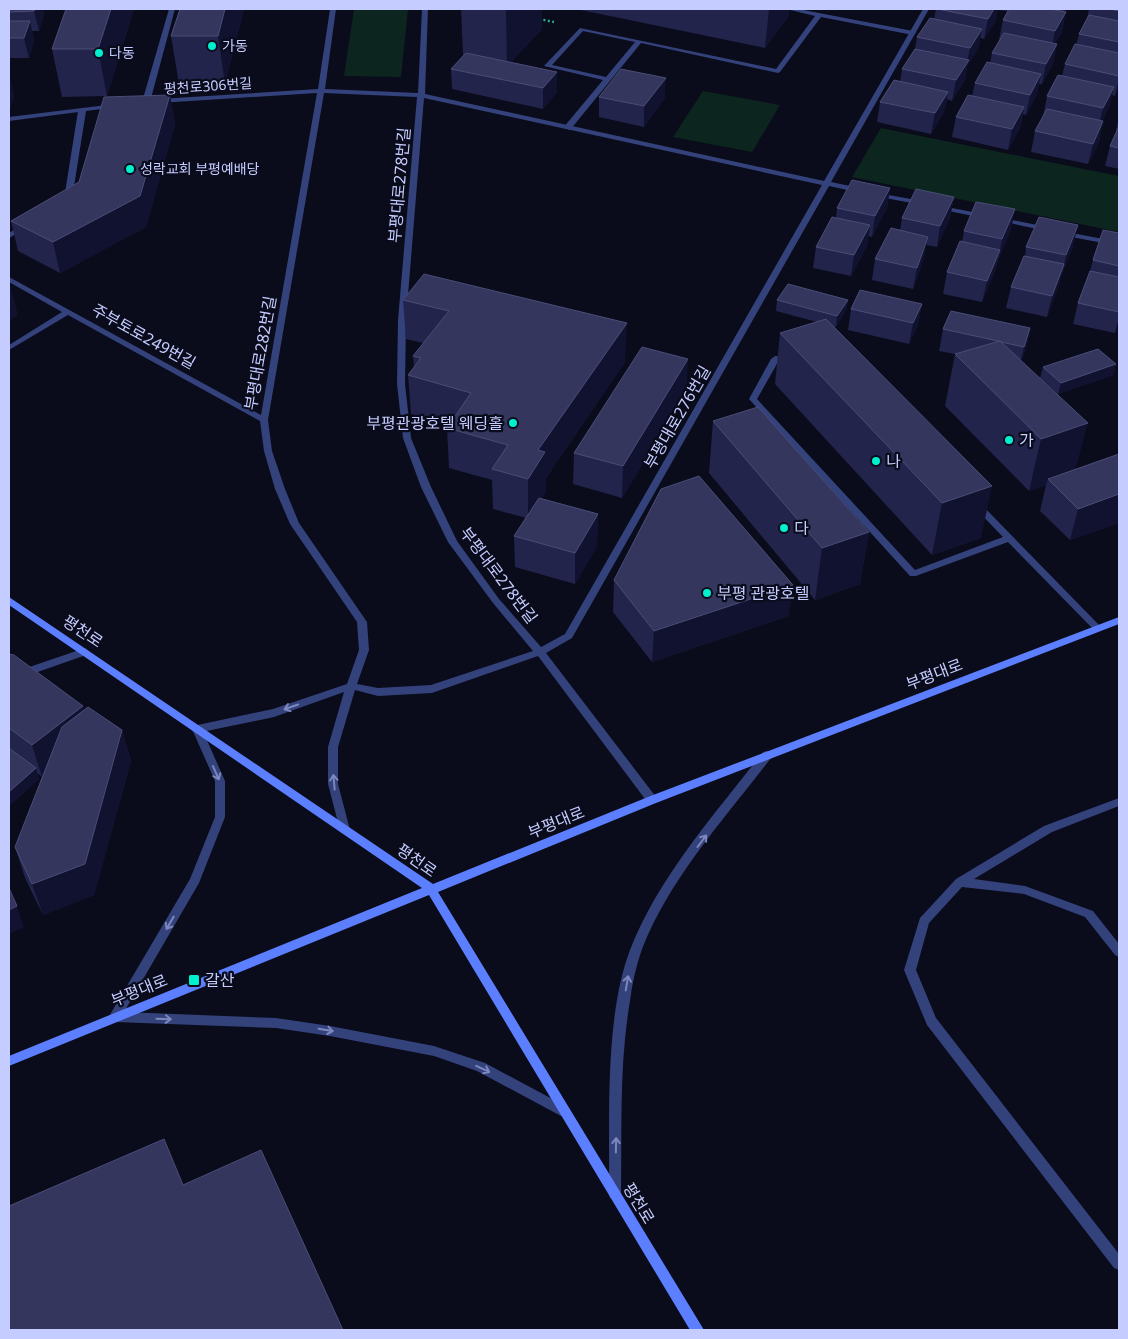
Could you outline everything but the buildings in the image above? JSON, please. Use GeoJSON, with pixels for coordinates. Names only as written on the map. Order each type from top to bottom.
{"type":"FeatureCollection","features":[{"type":"Feature","properties":{"kind":"main road","name":"평천로"},"geometry":{"type":"LineString","coordinates":[[9,600],[430,888],[697,1330]]}},
{"type":"Feature","properties":{"kind":"main road","name":"부평대로"},"geometry":{"type":"LineString","coordinates":[[9,1060],[430,888],[519,855],[652,800],[1119,620]]}},
{"type":"Feature","properties":{"kind":"street"},"geometry":{"type":"LineString","coordinates":[[146,102],[172,9]]}},
{"type":"Feature","properties":{"kind":"street","name":"부평대로282번길"},"geometry":{"type":"LineString","coordinates":[[333,9],[321,90],[264,420],[268,451],[280,489],[295,524],[362,622],[364,650],[333,747],[333,784],[344,830]]}},
{"type":"Feature","properties":{"kind":"street","name":"부평대로278번길"},"geometry":{"type":"LineString","coordinates":[[425,9],[421,95],[402,320],[401,384],[407,438],[426,487],[453,542],[496,601],[540,652],[652,800]]}},
{"type":"Feature","properties":{"kind":"street"},"geometry":{"type":"LineString","coordinates":[[789,9],[913,33]]}},
{"type":"Feature","properties":{"kind":"street","name":"부평대로276번길"},"geometry":{"type":"LineString","coordinates":[[351,686],[378,692],[432,689],[540,652],[569,636],[926,9]]}},
{"type":"Feature","properties":{"kind":"street"},"geometry":{"type":"LineString","coordinates":[[606,79],[547,66],[582,29],[778,71],[819,15]]}},
{"type":"Feature","properties":{"kind":"street"},"geometry":{"type":"LineString","coordinates":[[567,128],[639,41]]}},
{"type":"Feature","properties":{"kind":"street","name":"평천로306번길"},"geometry":{"type":"LineString","coordinates":[[137,104],[321,90],[421,95]]}},
{"type":"Feature","properties":{"kind":"street"},"geometry":{"type":"LineString","coordinates":[[421,95],[827,184],[1119,244]]}},
{"type":"Feature","properties":{"kind":"street"},"geometry":{"type":"LineString","coordinates":[[9,119],[119,106]]}},
{"type":"Feature","properties":{"kind":"street"},"geometry":{"type":"LineString","coordinates":[[59,207],[68,202],[82,111]]}},
{"type":"Feature","properties":{"kind":"street"},"geometry":{"type":"LineString","coordinates":[[9,236],[34,222]]}},
{"type":"Feature","properties":{"kind":"street","name":"주부토로249번길"},"geometry":{"type":"LineString","coordinates":[[9,279],[264,420]]}},
{"type":"Feature","properties":{"kind":"street"},"geometry":{"type":"LineString","coordinates":[[9,348],[68,312]]}},
{"type":"Feature","properties":{"kind":"street"},"geometry":{"type":"LineString","coordinates":[[802,362],[775,359],[754,399],[767,422],[913,574],[1010,538]]}},
{"type":"Feature","properties":{"kind":"street"},"geometry":{"type":"LineString","coordinates":[[969,497],[1097,628]]}},
{"type":"Feature","properties":{"kind":"street"},"geometry":{"type":"LineString","coordinates":[[9,678],[85,652]]}},
{"type":"Feature","properties":{"kind":"street"},"geometry":{"type":"LineString","coordinates":[[351,686],[274,713],[197,729],[220,781],[220,817],[194,880],[115,1017],[276,1023],[330,1031],[434,1051],[482,1067],[565,1112]]}},
{"type":"Feature","properties":{"kind":"street"},"geometry":{"type":"LineString","coordinates":[[615,1194],[618,1035],[629,971],[647,923],[675,879],[767,756]]}},
{"type":"Feature","properties":{"kind":"street"},"geometry":{"type":"LineString","coordinates":[[1119,802],[1048,828],[960,882],[924,921],[910,970],[931,1021],[1119,1264]]}},
{"type":"Feature","properties":{"kind":"street"},"geometry":{"type":"LineString","coordinates":[[960,882],[1025,890],[1089,914],[1119,952]]}},
{"type":"Feature","properties":{"kind":"green space"},"geometry":{"type":"Polygon","coordinates":[[[354,9],[408,9],[401,77],[344,76],[354,9]]]}},
{"type":"Feature","properties":{"kind":"green space"},"geometry":{"type":"Polygon","coordinates":[[[703,91],[780,105],[752,152],[673,137],[703,91]]]}},
{"type":"Feature","properties":{"kind":"green space"},"geometry":{"type":"Polygon","coordinates":[[[881,128],[1119,176],[1119,232],[852,177],[881,128]]]}},
{"type":"Feature","properties":{"kind":"place","name":"가동"},"geometry":{"type":"Point","coordinates":[212,46]}},
{"type":"Feature","properties":{"kind":"place","name":"다동"},"geometry":{"type":"Point","coordinates":[99,53]}},
{"type":"Feature","properties":{"kind":"place","name":"성락교회 부평예배당"},"geometry":{"type":"Point","coordinates":[130,169]}},
{"type":"Feature","properties":{"kind":"place","name":"부평관광호텔 웨딩홀"},"geometry":{"type":"Point","coordinates":[513,423]}},
{"type":"Feature","properties":{"kind":"place","name":"가"},"geometry":{"type":"Point","coordinates":[1009,440]}},
{"type":"Feature","properties":{"kind":"place","name":"나"},"geometry":{"type":"Point","coordinates":[876,461]}},
{"type":"Feature","properties":{"kind":"place","name":"다"},"geometry":{"type":"Point","coordinates":[784,528]}},
{"type":"Feature","properties":{"kind":"place","name":"부평 관광호텔"},"geometry":{"type":"Point","coordinates":[707,593]}},
{"type":"Feature","properties":{"kind":"place","name":"갈산"},"geometry":{"type":"Point","coordinates":[194,980]}}]}
